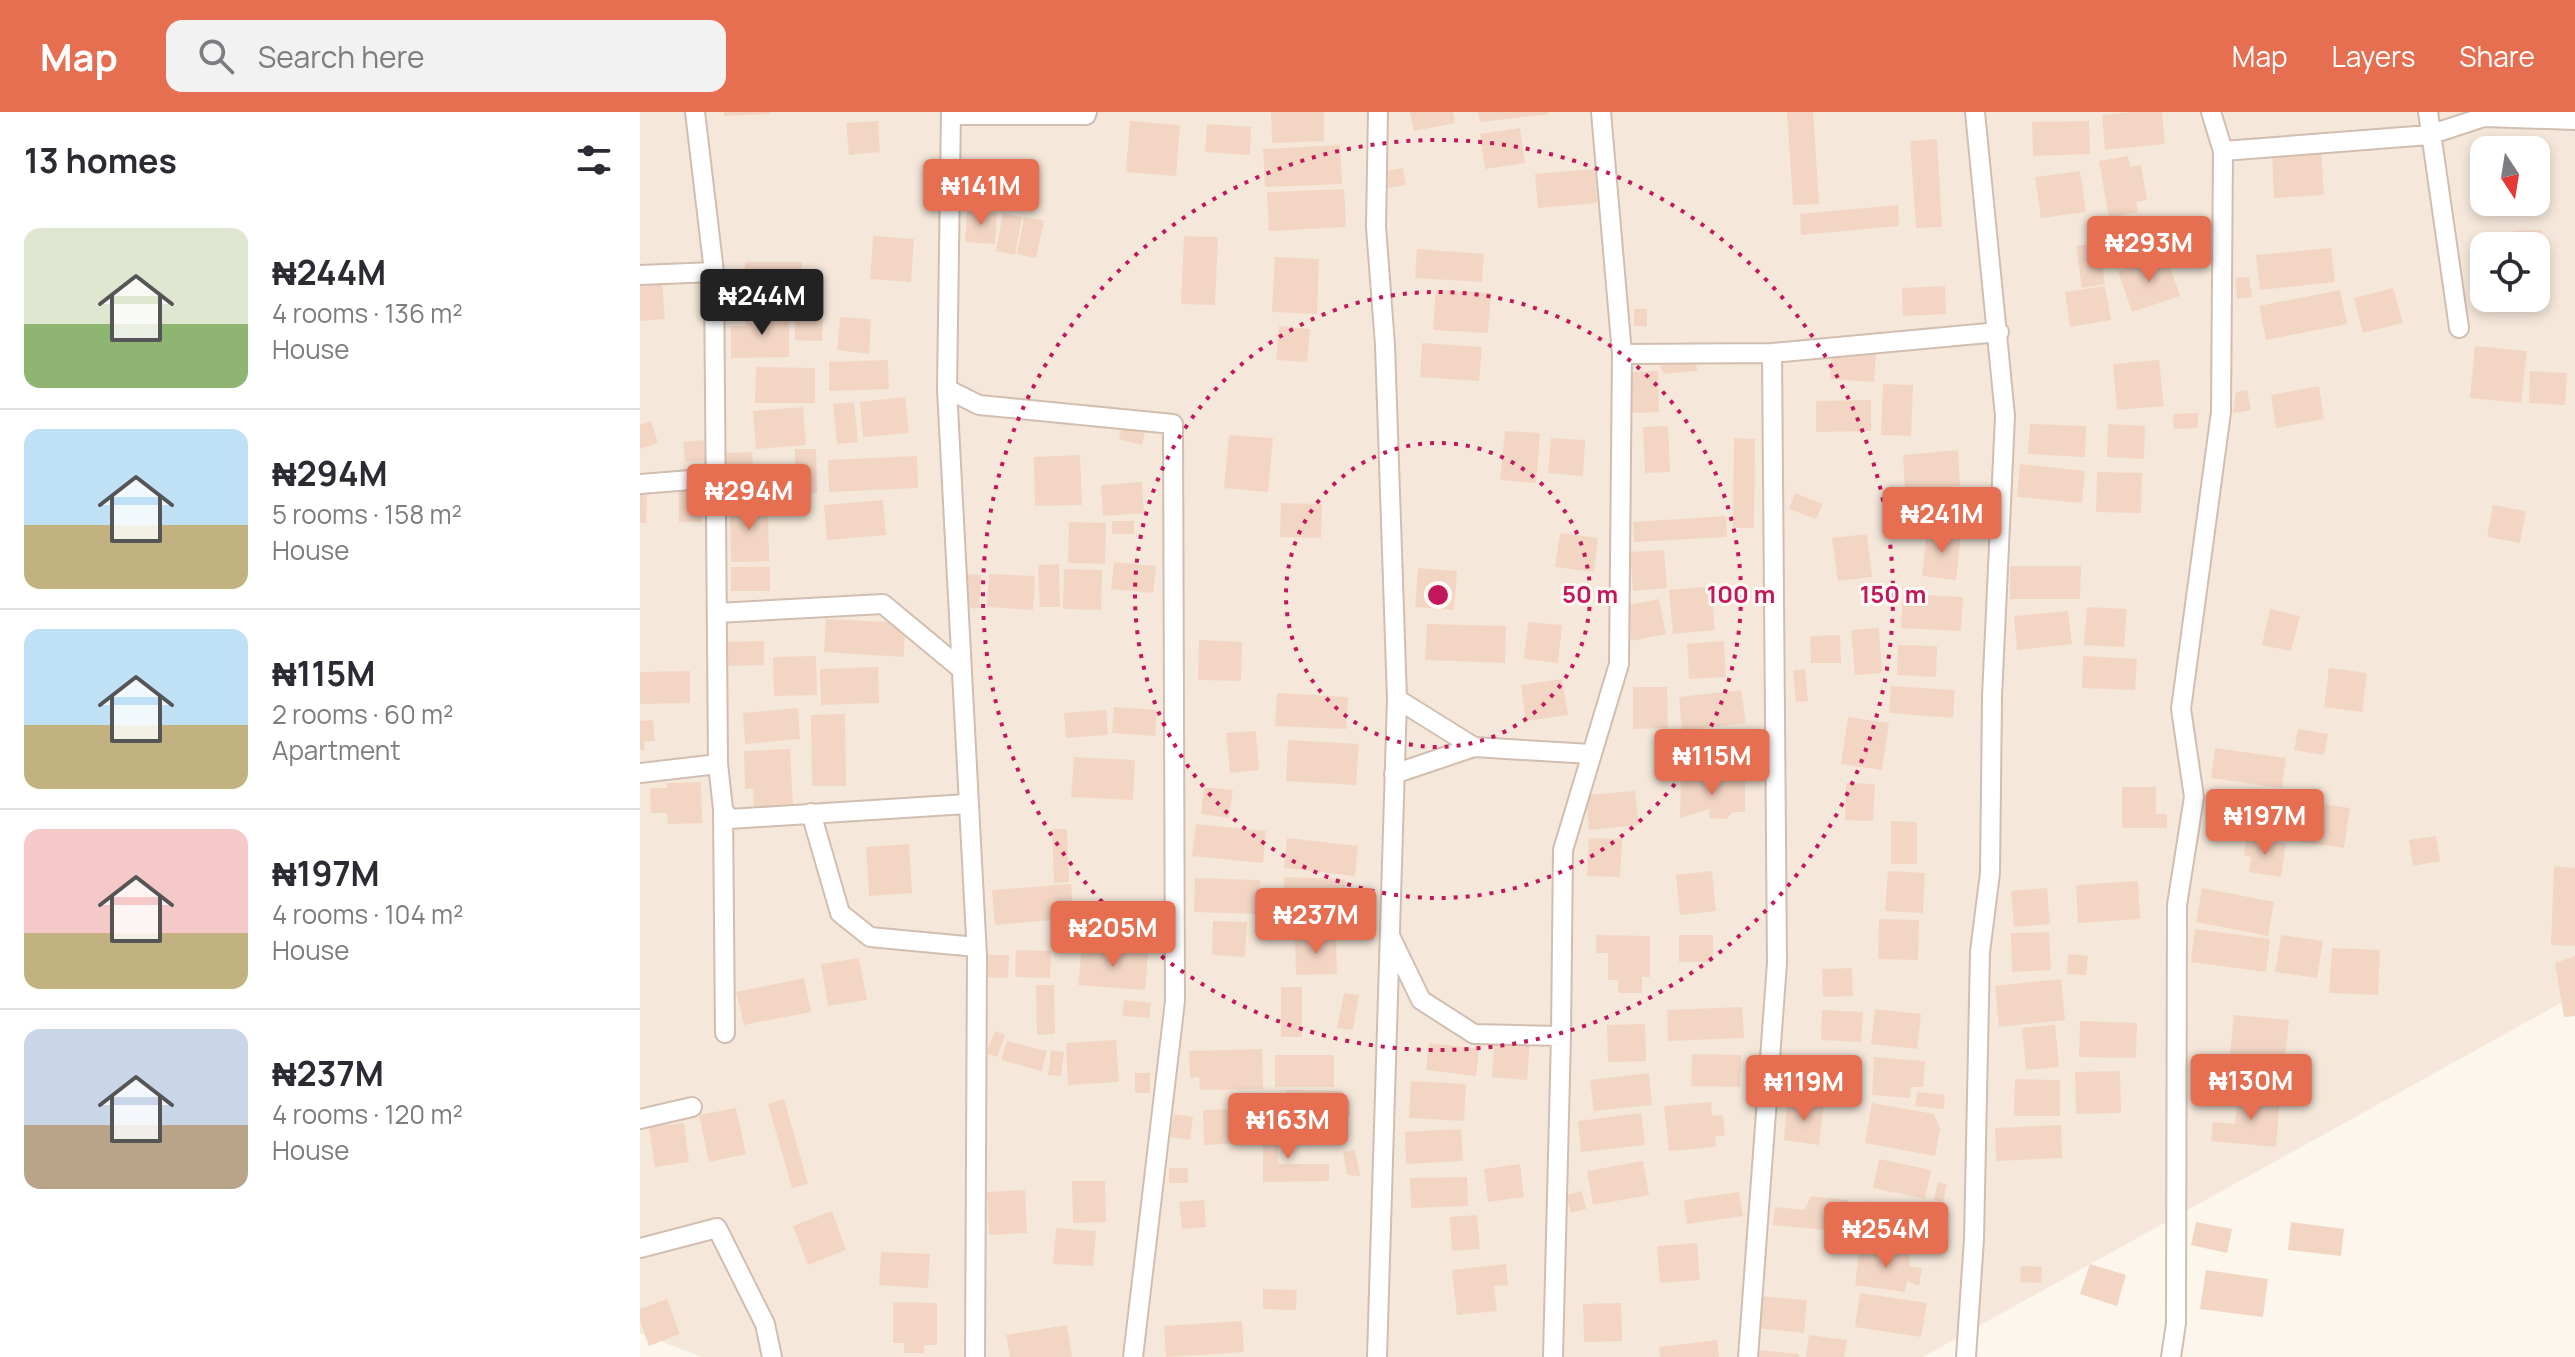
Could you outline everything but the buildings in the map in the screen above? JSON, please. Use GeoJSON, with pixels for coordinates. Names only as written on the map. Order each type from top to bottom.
{"type":"FeatureCollection","features":[{"type":"Feature","properties":{"kind":"street"},"geometry":{"type":"LineString","coordinates":[[695,112],[714,272],[718,764],[723,809],[725,1033]]}},
{"type":"Feature","properties":{"kind":"street"},"geometry":{"type":"LineString","coordinates":[[975,1357],[976,947],[947,389],[951,113],[1087,112]]}},
{"type":"Feature","properties":{"kind":"street"},"geometry":{"type":"LineString","coordinates":[[1377,1357],[1397,699],[1385,345],[1376,227],[1378,112]]}},
{"type":"Feature","properties":{"kind":"street"},"geometry":{"type":"LineString","coordinates":[[1553,1357],[1563,850],[1619,664],[1622,354],[1601,112]]}},
{"type":"Feature","properties":{"kind":"street"},"geometry":{"type":"LineString","coordinates":[[1966,1357],[1974,1239],[1980,952],[1990,873],[1992,697],[2005,416],[1975,112]]}},
{"type":"Feature","properties":{"kind":"street"},"geometry":{"type":"LineString","coordinates":[[2171,1357],[2176,1323],[2177,905],[2194,797],[2181,709],[2221,412],[2223,151],[2211,112]]}},
{"type":"Feature","properties":{"kind":"street"},"geometry":{"type":"LineString","coordinates":[[2428,112],[2459,328]]}},
{"type":"Feature","properties":{"kind":"street"},"geometry":{"type":"LineString","coordinates":[[2223,151],[2429,135],[2484,117],[2575,120]]}},
{"type":"Feature","properties":{"kind":"street"},"geometry":{"type":"LineString","coordinates":[[640,275],[714,272]]}},
{"type":"Feature","properties":{"kind":"street"},"geometry":{"type":"LineString","coordinates":[[1622,354],[1772,353],[1999,332]]}},
{"type":"Feature","properties":{"kind":"street"},"geometry":{"type":"LineString","coordinates":[[1748,1357],[1777,963],[1772,353]]}},
{"type":"Feature","properties":{"kind":"street"},"geometry":{"type":"LineString","coordinates":[[947,389],[979,405],[1173,424],[1175,1001],[1133,1357]]}},
{"type":"Feature","properties":{"kind":"street"},"geometry":{"type":"LineString","coordinates":[[640,484],[716,478]]}},
{"type":"Feature","properties":{"kind":"street"},"geometry":{"type":"LineString","coordinates":[[717,613],[883,604],[960,668]]}},
{"type":"Feature","properties":{"kind":"street"},"geometry":{"type":"LineString","coordinates":[[1397,699],[1474,747]]}},
{"type":"Feature","properties":{"kind":"street"},"geometry":{"type":"LineString","coordinates":[[1394,774],[1474,747],[1591,754]]}},
{"type":"Feature","properties":{"kind":"street"},"geometry":{"type":"LineString","coordinates":[[640,773],[718,764]]}},
{"type":"Feature","properties":{"kind":"street"},"geometry":{"type":"LineString","coordinates":[[723,809],[729,819],[967,804]]}},
{"type":"Feature","properties":{"kind":"street"},"geometry":{"type":"LineString","coordinates":[[811,813],[840,913],[870,937],[976,947]]}},
{"type":"Feature","properties":{"kind":"street"},"geometry":{"type":"LineString","coordinates":[[1389,933],[1421,1000],[1474,1034],[1561,1036]]}},
{"type":"Feature","properties":{"kind":"street"},"geometry":{"type":"LineString","coordinates":[[640,1119],[692,1107]]}},
{"type":"Feature","properties":{"kind":"street"},"geometry":{"type":"LineString","coordinates":[[640,1248],[717,1228],[765,1324],[772,1357]]}},
{"type":"Feature","properties":{"kind":"shaded area"},"geometry":{"type":"Polygon","coordinates":[[[640,112],[2575,112],[2575,995],[1923,1357],[701,1357],[640,1333],[640,112]]]}}]}
